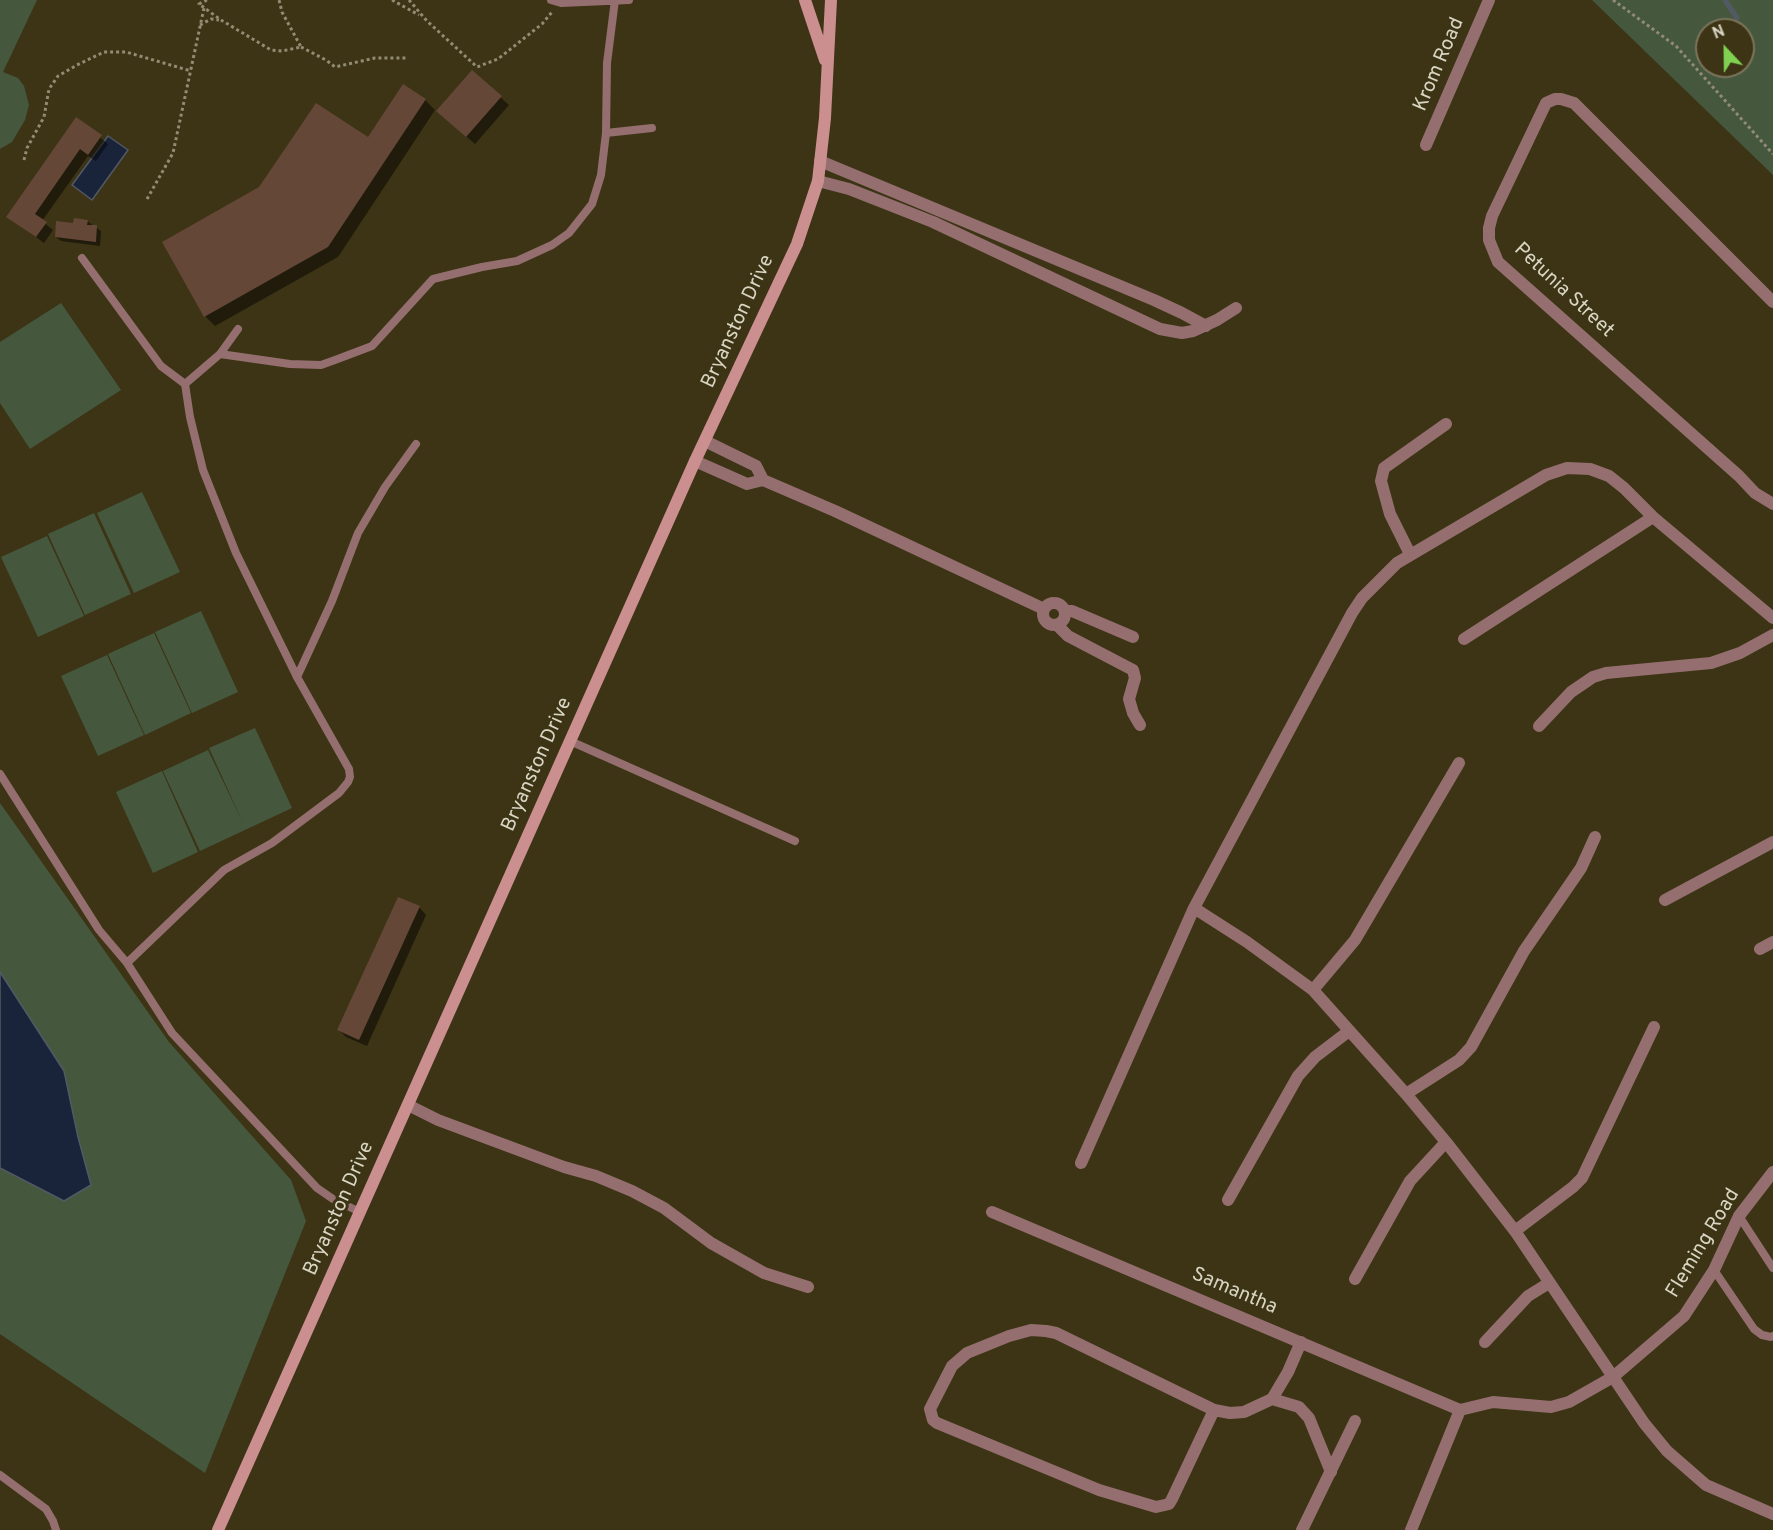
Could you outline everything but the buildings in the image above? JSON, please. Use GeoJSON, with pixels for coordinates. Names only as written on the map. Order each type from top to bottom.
{"type":"FeatureCollection","features":[{"type":"Feature","properties":{"kind":"street"},"geometry":{"type":"LineString","coordinates":[[805,0],[828,67]]}},
{"type":"Feature","properties":{"kind":"street","name":"Bryanston Drive"},"geometry":{"type":"LineString","coordinates":[[218,1530],[695,461],[793,252],[811,207],[818,181],[828,67],[831,0]]}},
{"type":"Feature","properties":{"kind":"street","name":"Krom Road"},"geometry":{"type":"LineString","coordinates":[[1426,145],[1489,0]]}},
{"type":"Feature","properties":{"kind":"street","name":"Petunia Street"},"geometry":{"type":"LineString","coordinates":[[1773,302],[1574,103],[1555,99],[1546,103],[1492,216],[1489,240],[1498,262],[1739,476],[1755,494],[1773,504]]}},
{"type":"Feature","properties":{"kind":"street"},"geometry":{"type":"LineString","coordinates":[[820,161],[1154,300],[1206,326]]}},
{"type":"Feature","properties":{"kind":"street"},"geometry":{"type":"LineString","coordinates":[[818,181],[849,189],[933,222],[1160,329],[1182,333],[1206,326],[1236,308]]}},
{"type":"Feature","properties":{"kind":"street"},"geometry":{"type":"LineString","coordinates":[[1410,554],[1386,504],[1381,481],[1384,468],[1446,424]]}},
{"type":"Feature","properties":{"kind":"street"},"geometry":{"type":"LineString","coordinates":[[705,441],[756,466],[763,480]]}},
{"type":"Feature","properties":{"kind":"street"},"geometry":{"type":"LineString","coordinates":[[695,461],[747,484],[763,480],[835,511],[1044,609]]}},
{"type":"Feature","properties":{"kind":"street"},"geometry":{"type":"LineString","coordinates":[[1081,1163],[1194,908],[1352,613],[1362,598],[1397,563],[1546,475],[1567,468],[1590,469],[1609,476],[1624,488],[1653,517],[1773,618]]}},
{"type":"Feature","properties":{"kind":"street"},"geometry":{"type":"LineString","coordinates":[[1464,639],[1653,517]]}},
{"type":"Feature","properties":{"kind":"street"},"geometry":{"type":"LineString","coordinates":[[1054,602],[1066,611],[1063,621],[1057,625],[1051,625],[1043,615],[1048,604],[1054,602]]}},
{"type":"Feature","properties":{"kind":"street"},"geometry":{"type":"LineString","coordinates":[[1066,611],[1072,611],[1133,637]]}},
{"type":"Feature","properties":{"kind":"street"},"geometry":{"type":"LineString","coordinates":[[1057,625],[1068,636],[1133,670],[1135,678],[1129,699],[1140,725]]}},
{"type":"Feature","properties":{"kind":"street"},"geometry":{"type":"LineString","coordinates":[[1539,726],[1570,692],[1593,677],[1606,673],[1711,663],[1740,653],[1773,635]]}},
{"type":"Feature","properties":{"kind":"street"},"geometry":{"type":"LineString","coordinates":[[1313,990],[1355,940],[1459,763]]}},
{"type":"Feature","properties":{"kind":"street"},"geometry":{"type":"LineString","coordinates":[[1406,1094],[1459,1060],[1471,1047],[1524,951],[1581,868],[1595,837]]}},
{"type":"Feature","properties":{"kind":"street"},"geometry":{"type":"LineString","coordinates":[[1665,900],[1773,842]]}},
{"type":"Feature","properties":{"kind":"street"},"geometry":{"type":"LineString","coordinates":[[1194,908],[1248,942],[1313,990],[1406,1094],[1515,1231],[1612,1377],[1667,1451],[1707,1485],[1773,1514]]}},
{"type":"Feature","properties":{"kind":"street"},"geometry":{"type":"LineString","coordinates":[[1760,949],[1773,942]]}},
{"type":"Feature","properties":{"kind":"street"},"geometry":{"type":"LineString","coordinates":[[1515,1231],[1582,1178],[1654,1027]]}},
{"type":"Feature","properties":{"kind":"street"},"geometry":{"type":"LineString","coordinates":[[1228,1200],[1298,1076],[1315,1058],[1349,1031]]}},
{"type":"Feature","properties":{"kind":"street"},"geometry":{"type":"LineString","coordinates":[[408,1105],[438,1120],[632,1191],[664,1208],[711,1243],[764,1273],[808,1287]]}},
{"type":"Feature","properties":{"kind":"street"},"geometry":{"type":"LineString","coordinates":[[1355,1279],[1410,1181],[1446,1142]]}},
{"type":"Feature","properties":{"kind":"street","name":"Fleming Road"},"geometry":{"type":"LineString","coordinates":[[1460,1410],[1493,1402],[1551,1407],[1569,1402],[1612,1377],[1684,1316],[1714,1270],[1739,1216],[1773,1172]]}},
{"type":"Feature","properties":{"kind":"street","name":"Samantha"},"geometry":{"type":"LineString","coordinates":[[992,1212],[1460,1410]]}},
{"type":"Feature","properties":{"kind":"street"},"geometry":{"type":"LineString","coordinates":[[1485,1342],[1528,1296],[1550,1283]]}},
{"type":"Feature","properties":{"kind":"street"},"geometry":{"type":"LineString","coordinates":[[1214,1410],[1172,1499],[1169,1504],[1156,1507],[1099,1490],[937,1423],[933,1420],[930,1409],[951,1366],[967,1353],[1031,1330],[1056,1333],[1214,1410],[1230,1413],[1244,1412],[1272,1399],[1288,1372],[1301,1342]]}},
{"type":"Feature","properties":{"kind":"street"},"geometry":{"type":"LineString","coordinates":[[1272,1399],[1299,1407],[1309,1418],[1331,1472]]}},
{"type":"Feature","properties":{"kind":"street"},"geometry":{"type":"LineString","coordinates":[[1411,1530],[1460,1410]]}},
{"type":"Feature","properties":{"kind":"street"},"geometry":{"type":"LineString","coordinates":[[1302,1530],[1355,1420]]}},
{"type":"Feature","properties":{"kind":"lane"},"geometry":{"type":"LineString","coordinates":[[551,0],[561,3],[628,0]]}},
{"type":"Feature","properties":{"kind":"lane"},"geometry":{"type":"LineString","coordinates":[[220,354],[290,364],[321,365],[336,360],[372,346],[433,279],[517,261],[552,246],[569,233],[592,204],[601,176],[606,133],[607,63],[615,0]]}},
{"type":"Feature","properties":{"kind":"lane"},"geometry":{"type":"LineString","coordinates":[[606,133],[652,128]]}},
{"type":"Feature","properties":{"kind":"lane"},"geometry":{"type":"LineString","coordinates":[[82,258],[161,366],[185,384],[196,444],[210,488],[236,553],[297,677],[349,769],[348,782],[339,793],[272,843],[224,870],[127,963]]}},
{"type":"Feature","properties":{"kind":"lane"},"geometry":{"type":"LineString","coordinates":[[185,384],[220,354],[238,329]]}},
{"type":"Feature","properties":{"kind":"lane"},"geometry":{"type":"LineString","coordinates":[[297,677],[332,601],[358,533],[385,487],[416,444]]}},
{"type":"Feature","properties":{"kind":"lane"},"geometry":{"type":"LineString","coordinates":[[570,741],[795,841]]}},
{"type":"Feature","properties":{"kind":"lane"},"geometry":{"type":"LineString","coordinates":[[0,774],[99,930],[127,963],[172,1033],[317,1188],[333,1199],[360,1212]]}},
{"type":"Feature","properties":{"kind":"lane"},"geometry":{"type":"LineString","coordinates":[[1739,1216],[1773,1268]]}},
{"type":"Feature","properties":{"kind":"lane"},"geometry":{"type":"LineString","coordinates":[[1714,1270],[1755,1329],[1762,1335],[1773,1336]]}},
{"type":"Feature","properties":{"kind":"lane"},"geometry":{"type":"LineString","coordinates":[[0,1475],[46,1509],[56,1530]]}},
{"type":"Feature","properties":{"kind":"path"},"geometry":{"type":"LineString","coordinates":[[207,0],[199,4],[271,50],[282,51],[301,47]]}},
{"type":"Feature","properties":{"kind":"path"},"geometry":{"type":"LineString","coordinates":[[279,0],[282,12],[301,47],[335,67],[375,58],[406,58]]}},
{"type":"Feature","properties":{"kind":"path"},"geometry":{"type":"LineString","coordinates":[[392,0],[423,17]]}},
{"type":"Feature","properties":{"kind":"path"},"geometry":{"type":"LineString","coordinates":[[408,0],[477,67],[498,59],[542,24],[561,3]]}},
{"type":"Feature","properties":{"kind":"path"},"geometry":{"type":"LineString","coordinates":[[1613,0],[1676,46],[1773,154]]}},
{"type":"Feature","properties":{"kind":"path"},"geometry":{"type":"LineString","coordinates":[[147,199],[173,153],[204,8]]}},
{"type":"Feature","properties":{"kind":"path"},"geometry":{"type":"LineString","coordinates":[[200,25],[211,20],[221,20]]}},
{"type":"Feature","properties":{"kind":"path"},"geometry":{"type":"LineString","coordinates":[[24,160],[27,148],[45,117],[49,89],[58,76],[77,65],[104,52],[126,52],[190,71]]}},
{"type":"Feature","properties":{"kind":"green space"},"geometry":{"type":"Polygon","coordinates":[[[0,0],[37,0],[3,72],[18,78],[24,86],[29,105],[25,120],[12,142],[0,149],[0,0]]]}},
{"type":"Feature","properties":{"kind":"green space"},"geometry":{"type":"Polygon","coordinates":[[[1592,0],[1773,0],[1773,175],[1592,0]]]}},
{"type":"Feature","properties":{"kind":"green space"},"geometry":{"type":"Polygon","coordinates":[[[61,303],[121,390],[30,449],[0,403],[0,342],[61,303]]]}},
{"type":"Feature","properties":{"kind":"green space"},"geometry":{"type":"Polygon","coordinates":[[[142,492],[180,572],[134,593],[97,513],[142,492]]]}},
{"type":"Feature","properties":{"kind":"green space"},"geometry":{"type":"Polygon","coordinates":[[[94,513],[131,594],[85,615],[48,534],[94,513]]]}},
{"type":"Feature","properties":{"kind":"green space"},"geometry":{"type":"Polygon","coordinates":[[[47,536],[84,616],[38,637],[1,557],[47,536]]]}},
{"type":"Feature","properties":{"kind":"green space"},"geometry":{"type":"Polygon","coordinates":[[[201,611],[238,692],[192,713],[155,632],[201,611]]]}},
{"type":"Feature","properties":{"kind":"green space"},"geometry":{"type":"Polygon","coordinates":[[[154,633],[191,713],[145,735],[108,654],[154,633]]]}},
{"type":"Feature","properties":{"kind":"green space"},"geometry":{"type":"Polygon","coordinates":[[[107,655],[144,735],[98,756],[61,676],[107,655]]]}},
{"type":"Feature","properties":{"kind":"green space"},"geometry":{"type":"Polygon","coordinates":[[[255,728],[292,808],[200,851],[163,771],[208,750],[243,823],[209,748],[255,728]]]}},
{"type":"Feature","properties":{"kind":"green space"},"geometry":{"type":"Polygon","coordinates":[[[162,771],[198,852],[153,873],[116,792],[162,771]]]}},
{"type":"Feature","properties":{"kind":"green space"},"geometry":{"type":"Polygon","coordinates":[[[0,803],[169,1042],[291,1180],[306,1221],[205,1473],[0,1334],[0,803]]]}},
{"type":"Feature","properties":{"kind":"water"},"geometry":{"type":"Polygon","coordinates":[[[108,136],[128,150],[92,200],[72,185],[108,136]]]}},
{"type":"Feature","properties":{"kind":"water"},"geometry":{"type":"Polygon","coordinates":[[[0,972],[64,1071],[91,1185],[64,1201],[0,1168],[0,972]]]}},
{"type":"Feature","properties":{"kind":"waterway"},"geometry":{"type":"LineString","coordinates":[[1725,0],[1737,18]]}}]}
